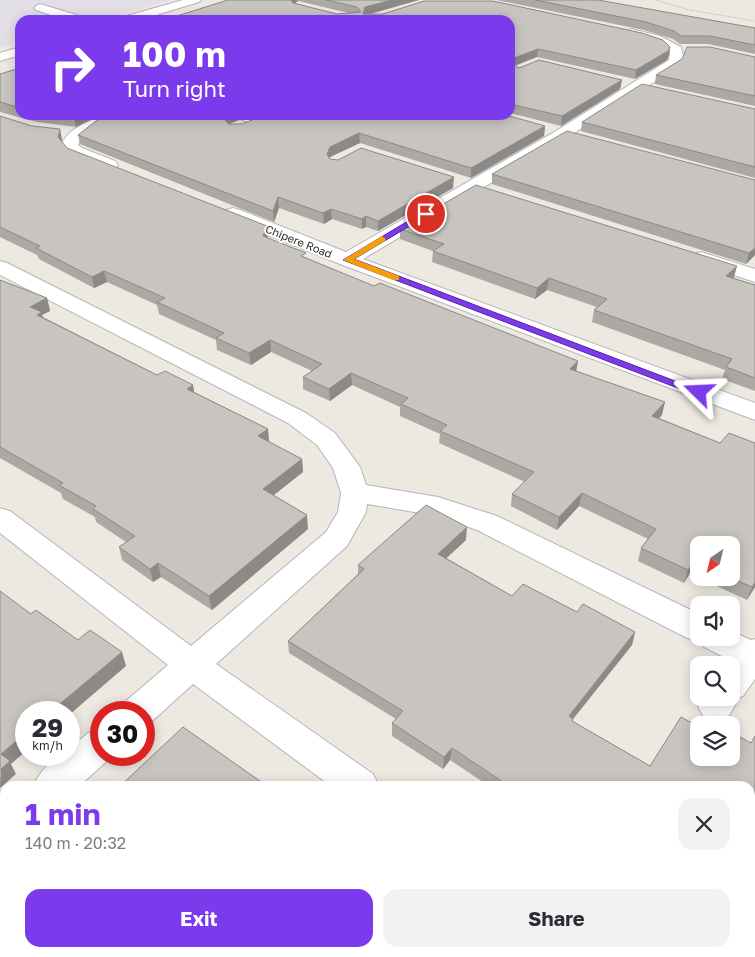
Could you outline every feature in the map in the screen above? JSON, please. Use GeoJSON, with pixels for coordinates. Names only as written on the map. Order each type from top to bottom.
{"type":"FeatureCollection","features":[{"type":"Feature","properties":{"kind":"street"},"geometry":{"type":"LineString","coordinates":[[144,15],[196,0]]}},
{"type":"Feature","properties":{"kind":"street"},"geometry":{"type":"LineString","coordinates":[[40,8],[63,15]]}},
{"type":"Feature","properties":{"kind":"street"},"geometry":{"type":"LineString","coordinates":[[347,260],[562,134],[674,63],[683,50],[656,39],[616,30]]}},
{"type":"Feature","properties":{"kind":"street"},"geometry":{"type":"LineString","coordinates":[[0,57],[15,52]]}},
{"type":"Feature","properties":{"kind":"street"},"geometry":{"type":"LineString","coordinates":[[620,82],[656,90]]}},
{"type":"Feature","properties":{"kind":"street"},"geometry":{"type":"LineString","coordinates":[[104,120],[68,134],[71,140],[70,146],[76,152],[131,174]]}},
{"type":"Feature","properties":{"kind":"street"},"geometry":{"type":"LineString","coordinates":[[236,129],[252,120]]}},
{"type":"Feature","properties":{"kind":"street"},"geometry":{"type":"LineString","coordinates":[[545,129],[581,139]]}},
{"type":"Feature","properties":{"kind":"street"},"geometry":{"type":"LineString","coordinates":[[454,180],[501,195]]}},
{"type":"Feature","properties":{"kind":"street","name":"Chipere Road"},"geometry":{"type":"LineString","coordinates":[[212,206],[347,260],[755,412]]}},
{"type":"Feature","properties":{"kind":"street"},"geometry":{"type":"LineString","coordinates":[[680,252],[755,276]]}},
{"type":"Feature","properties":{"kind":"street"},"geometry":{"type":"LineString","coordinates":[[0,266],[297,418],[326,439],[346,467],[355,492],[352,512],[337,539],[151,701]]}},
{"type":"Feature","properties":{"kind":"street"},"geometry":{"type":"LineString","coordinates":[[355,492],[426,503],[457,510],[487,523],[690,624]]}},
{"type":"Feature","properties":{"kind":"street"},"geometry":{"type":"LineString","coordinates":[[0,518],[193,666],[353,781]]}},
{"type":"Feature","properties":{"kind":"street"},"geometry":{"type":"LineString","coordinates":[[735,646],[754,654],[740,673]]}},
{"type":"Feature","properties":{"kind":"street"},"geometry":{"type":"LineString","coordinates":[[58,781],[90,753]]}},
{"type":"Feature","properties":{"kind":"path"},"geometry":{"type":"LineString","coordinates":[[655,0],[690,10],[755,21]]}},
{"type":"Feature","properties":{"kind":"shaded area"},"geometry":{"type":"Polygon","coordinates":[[[0,0],[172,0],[118,15],[15,15],[15,44],[0,48],[0,0]]]}},
{"type":"Feature","properties":{"kind":"building"},"geometry":{"type":"Polygon","coordinates":[[[228,0],[291,0],[293,3],[337,14],[361,12],[357,7],[326,0],[392,0],[365,7],[363,14],[383,14],[424,1],[493,1],[642,33],[663,40],[670,47],[668,51],[636,70],[538,49],[515,58],[515,15],[180,15],[228,0]]]}},
{"type":"Feature","properties":{"kind":"building"},"geometry":{"type":"Polygon","coordinates":[[[535,0],[598,0],[755,28],[755,45],[710,36],[681,36],[674,31],[646,22],[535,0]]]}},
{"type":"Feature","properties":{"kind":"building"},"geometry":{"type":"Polygon","coordinates":[[[687,47],[710,47],[755,57],[755,96],[656,75],[682,59],[687,47]]]}},
{"type":"Feature","properties":{"kind":"building"},"geometry":{"type":"Polygon","coordinates":[[[539,60],[622,80],[562,116],[515,105],[515,66],[519,68],[539,60]]]}},
{"type":"Feature","properties":{"kind":"building"},"geometry":{"type":"Polygon","coordinates":[[[15,70],[15,106],[0,102],[0,74],[15,70]]]}},
{"type":"Feature","properties":{"kind":"building"},"geometry":{"type":"Polygon","coordinates":[[[642,84],[755,109],[755,167],[582,122],[642,84]]]}},
{"type":"Feature","properties":{"kind":"building"},"geometry":{"type":"Polygon","coordinates":[[[0,116],[32,126],[60,129],[58,137],[67,148],[267,226],[263,236],[306,253],[301,256],[374,286],[380,283],[578,361],[570,369],[665,402],[652,416],[720,443],[729,433],[755,443],[755,582],[752,587],[740,582],[740,536],[690,536],[690,567],[688,570],[641,548],[656,529],[582,493],[559,517],[512,494],[534,472],[440,431],[447,425],[401,404],[408,398],[351,373],[329,389],[303,377],[322,364],[270,340],[249,353],[216,338],[224,333],[157,302],[165,298],[104,271],[92,277],[36,248],[40,246],[0,227],[0,116]]]}},
{"type":"Feature","properties":{"kind":"building"},"geometry":{"type":"Polygon","coordinates":[[[515,118],[545,126],[471,168],[359,133],[330,147],[327,154],[330,159],[338,160],[361,148],[454,177],[378,221],[366,216],[362,219],[331,209],[323,213],[278,197],[273,211],[78,135],[96,121],[225,120],[229,124],[242,124],[252,120],[515,120],[515,118]]]}},
{"type":"Feature","properties":{"kind":"building"},"geometry":{"type":"Polygon","coordinates":[[[567,131],[755,180],[755,248],[749,253],[492,174],[567,131]]]}},
{"type":"Feature","properties":{"kind":"building"},"geometry":{"type":"Polygon","coordinates":[[[476,185],[737,266],[726,276],[755,285],[755,378],[726,367],[732,359],[594,310],[607,299],[549,278],[537,288],[433,251],[444,244],[400,229],[476,185]]]}},
{"type":"Feature","properties":{"kind":"building"},"geometry":{"type":"Polygon","coordinates":[[[0,280],[47,298],[30,307],[42,312],[37,315],[157,375],[165,371],[193,385],[187,389],[268,429],[258,436],[302,459],[263,489],[307,515],[209,596],[158,563],[150,569],[119,547],[135,536],[93,509],[96,506],[59,485],[63,483],[0,447],[0,280]]]}},
{"type":"Feature","properties":{"kind":"building"},"geometry":{"type":"Polygon","coordinates":[[[426,505],[467,527],[438,554],[512,596],[523,584],[577,612],[583,604],[635,632],[569,716],[573,719],[572,721],[650,766],[681,717],[690,722],[690,766],[740,766],[740,737],[751,743],[755,736],[755,781],[502,781],[452,748],[444,757],[392,723],[403,711],[288,641],[364,569],[358,565],[426,505]]]}},
{"type":"Feature","properties":{"kind":"building"},"geometry":{"type":"Polygon","coordinates":[[[0,591],[31,614],[36,610],[78,640],[90,630],[122,652],[63,701],[15,701],[15,742],[1,754],[10,761],[0,770],[0,591]]]}},
{"type":"Feature","properties":{"kind":"building"},"geometry":{"type":"Polygon","coordinates":[[[183,727],[260,781],[125,781],[141,766],[155,766],[155,753],[183,727]]]}},
{"type":"Feature","properties":{"kind":"slow traffic"},"geometry":{"type":"LineString","coordinates":[[382,239],[347,260],[396,278]]}},
{"type":"Feature","properties":{"kind":"route"},"geometry":{"type":"LineString","coordinates":[[426,214],[347,260],[699,392]]}}]}
